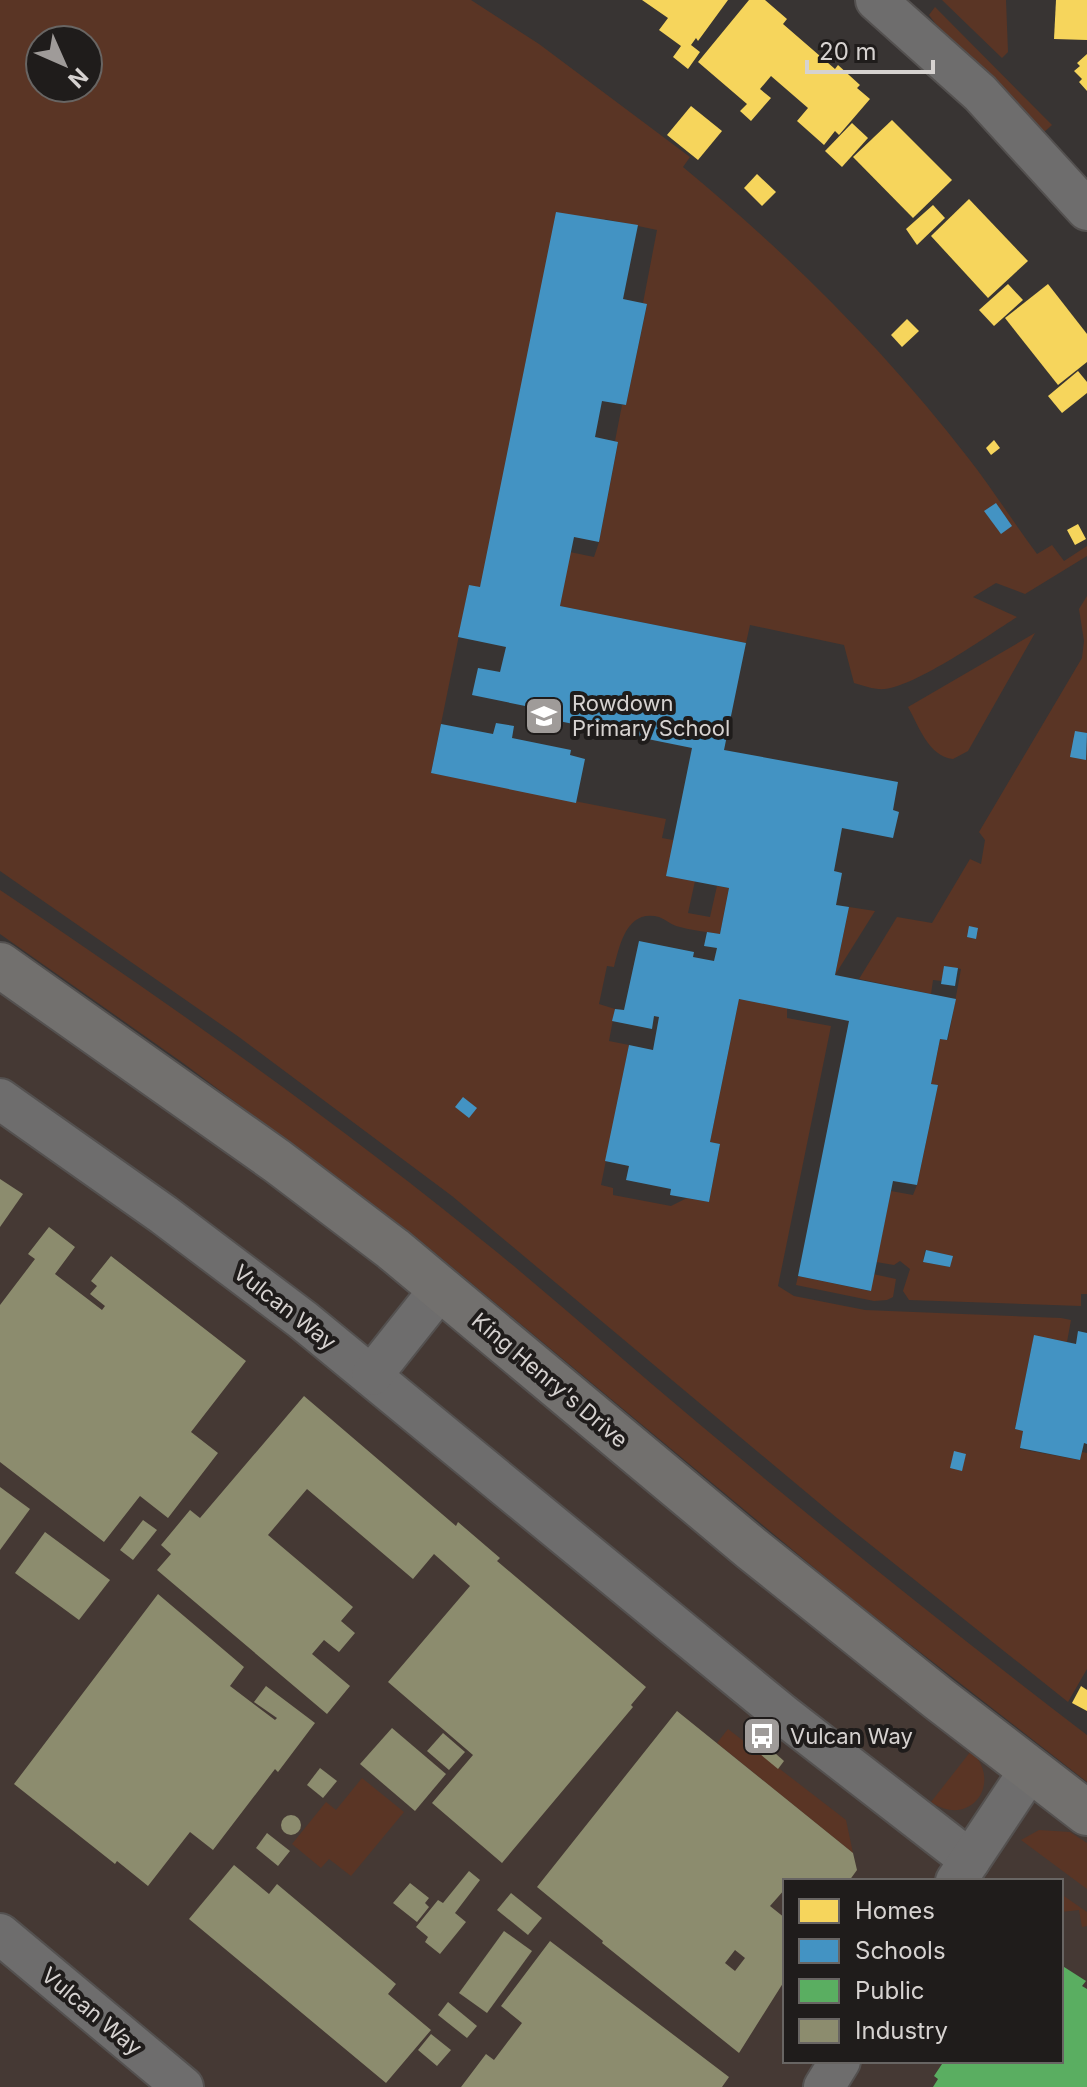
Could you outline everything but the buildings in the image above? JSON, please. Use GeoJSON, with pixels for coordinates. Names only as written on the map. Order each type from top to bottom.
{"type":"FeatureCollection","features":[{"type":"Feature","properties":{"kind":"street"},"geometry":{"type":"LineString","coordinates":[[881,1],[980,93],[1087,210]]}},
{"type":"Feature","properties":{"kind":"street","name":"King Henry's Drive"},"geometry":{"type":"LineString","coordinates":[[0,965],[277,1161],[441,1288],[752,1549],[1087,1813]]}},
{"type":"Feature","properties":{"kind":"street","name":"Vulcan Way"},"geometry":{"type":"LineString","coordinates":[[0,1099],[176,1224],[372,1375],[782,1714],[963,1870],[1030,1770]]}},
{"type":"Feature","properties":{"kind":"street"},"geometry":{"type":"LineString","coordinates":[[372,1375],[441,1288]]}},
{"type":"Feature","properties":{"kind":"street","name":"Vulcan Way"},"geometry":{"type":"LineString","coordinates":[[0,1934],[183,2087]]}},
{"type":"Feature","properties":{"kind":"street"},"geometry":{"type":"LineString","coordinates":[[824,2087],[839,2063]]}},
{"type":"Feature","properties":{"kind":"shaded area","name":"Rowdown Primary School"},"geometry":{"type":"Polygon","coordinates":[[[0,0],[471,0],[539,44],[690,157],[683,167],[798,269],[904,380],[969,459],[1037,554],[1052,545],[1064,561],[1087,546],[1087,556],[1025,594],[996,583],[973,597],[1017,617],[915,679],[885,689],[854,683],[844,645],[750,625],[746,643],[560,606],[570,552],[594,557],[599,542],[622,405],[626,405],[647,305],[643,303],[657,230],[605,219],[480,587],[469,586],[431,773],[666,819],[662,838],[673,840],[695,881],[688,913],[710,917],[717,886],[729,888],[720,934],[676,926],[659,917],[639,918],[627,930],[614,967],[607,966],[599,1004],[615,1009],[609,1041],[629,1045],[601,1185],[613,1188],[613,1195],[671,1206],[687,1198],[709,1202],[720,1144],[710,1142],[739,999],[787,1008],[787,1018],[831,1026],[778,1286],[794,1296],[865,1310],[1071,1320],[1067,1342],[1034,1336],[1015,1429],[1023,1431],[1020,1449],[1079,1460],[1082,1452],[1087,1453],[1087,1669],[1068,1702],[837,1518],[452,1196],[239,1037],[0,871],[0,0]]]}},
{"type":"Feature","properties":{"kind":"shaded area"},"geometry":{"type":"Polygon","coordinates":[[[942,0],[1006,0],[1008,52],[1002,58],[942,0]]]}},
{"type":"Feature","properties":{"kind":"shaded area"},"geometry":{"type":"Polygon","coordinates":[[[935,7],[1052,125],[1043,133],[935,23],[929,15],[935,7]]]}},
{"type":"Feature","properties":{"kind":"shaded area"},"geometry":{"type":"Polygon","coordinates":[[[1087,596],[1087,1294],[1081,1294],[1081,1306],[909,1300],[903,1291],[910,1269],[900,1261],[894,1265],[876,1262],[891,1191],[913,1195],[917,1185],[938,1085],[931,1084],[940,1039],[948,1040],[961,969],[945,966],[942,981],[933,980],[931,994],[859,979],[897,917],[932,923],[970,859],[981,864],[985,840],[979,832],[1082,658],[1084,641],[1079,609],[1087,596]],[[925,1250],[923,1262],[950,1267],[952,1256],[925,1250]]]}},
{"type":"Feature","properties":{"kind":"shaded area"},"geometry":{"type":"Polygon","coordinates":[[[1035,633],[968,751],[953,759],[937,752],[925,739],[908,707],[1035,633]]]}},
{"type":"Feature","properties":{"kind":"shaded area"},"geometry":{"type":"Polygon","coordinates":[[[0,890],[253,1066],[377,1157],[523,1274],[794,1503],[1087,1735],[1087,1782],[853,1600],[417,1238],[183,1063],[0,934],[0,890]]]}},
{"type":"Feature","properties":{"kind":"shaded area"},"geometry":{"type":"Polygon","coordinates":[[[849,907],[875,911],[835,975],[849,907]]]}},
{"type":"Feature","properties":{"kind":"shaded area"},"geometry":{"type":"Polygon","coordinates":[[[0,965],[1087,1813],[1087,2087],[0,2087],[0,965]]]}},
{"type":"Feature","properties":{"kind":"shaded area"},"geometry":{"type":"Polygon","coordinates":[[[873,1274],[896,1279],[893,1297],[874,1301],[796,1285],[798,1276],[870,1291],[873,1274]]]}},
{"type":"Feature","properties":{"kind":"shaded area"},"geometry":{"type":"Polygon","coordinates":[[[728,1729],[846,1820],[853,1853],[717,1743],[728,1729]]]}},
{"type":"Feature","properties":{"kind":"shaded area"},"geometry":{"type":"Polygon","coordinates":[[[971,1751],[980,1763],[984,1776],[978,1799],[958,1810],[945,1809],[931,1802],[971,1751]]]}},
{"type":"Feature","properties":{"kind":"shaded area"},"geometry":{"type":"Polygon","coordinates":[[[362,1778],[404,1812],[351,1876],[329,1859],[321,1868],[292,1844],[326,1802],[336,1810],[362,1778]]]}},
{"type":"Feature","properties":{"kind":"shaded area"},"geometry":{"type":"Polygon","coordinates":[[[1039,1830],[1070,1832],[1087,1843],[1087,1889],[1021,1840],[1039,1830]]]}},
{"type":"Feature","properties":{"kind":"shaded area"},"geometry":{"type":"Polygon","coordinates":[[[1063,1895],[1087,1912],[1087,1926],[1082,1927],[1079,1910],[1063,1912],[1063,1895]]]}},
{"type":"Feature","properties":{"kind":"place","name":"Rowdown Primary School"},"geometry":{"type":"Point","coordinates":[544,716]}},
{"type":"Feature","properties":{"kind":"place","name":"Vulcan Way"},"geometry":{"type":"Point","coordinates":[762,1736]}}]}
